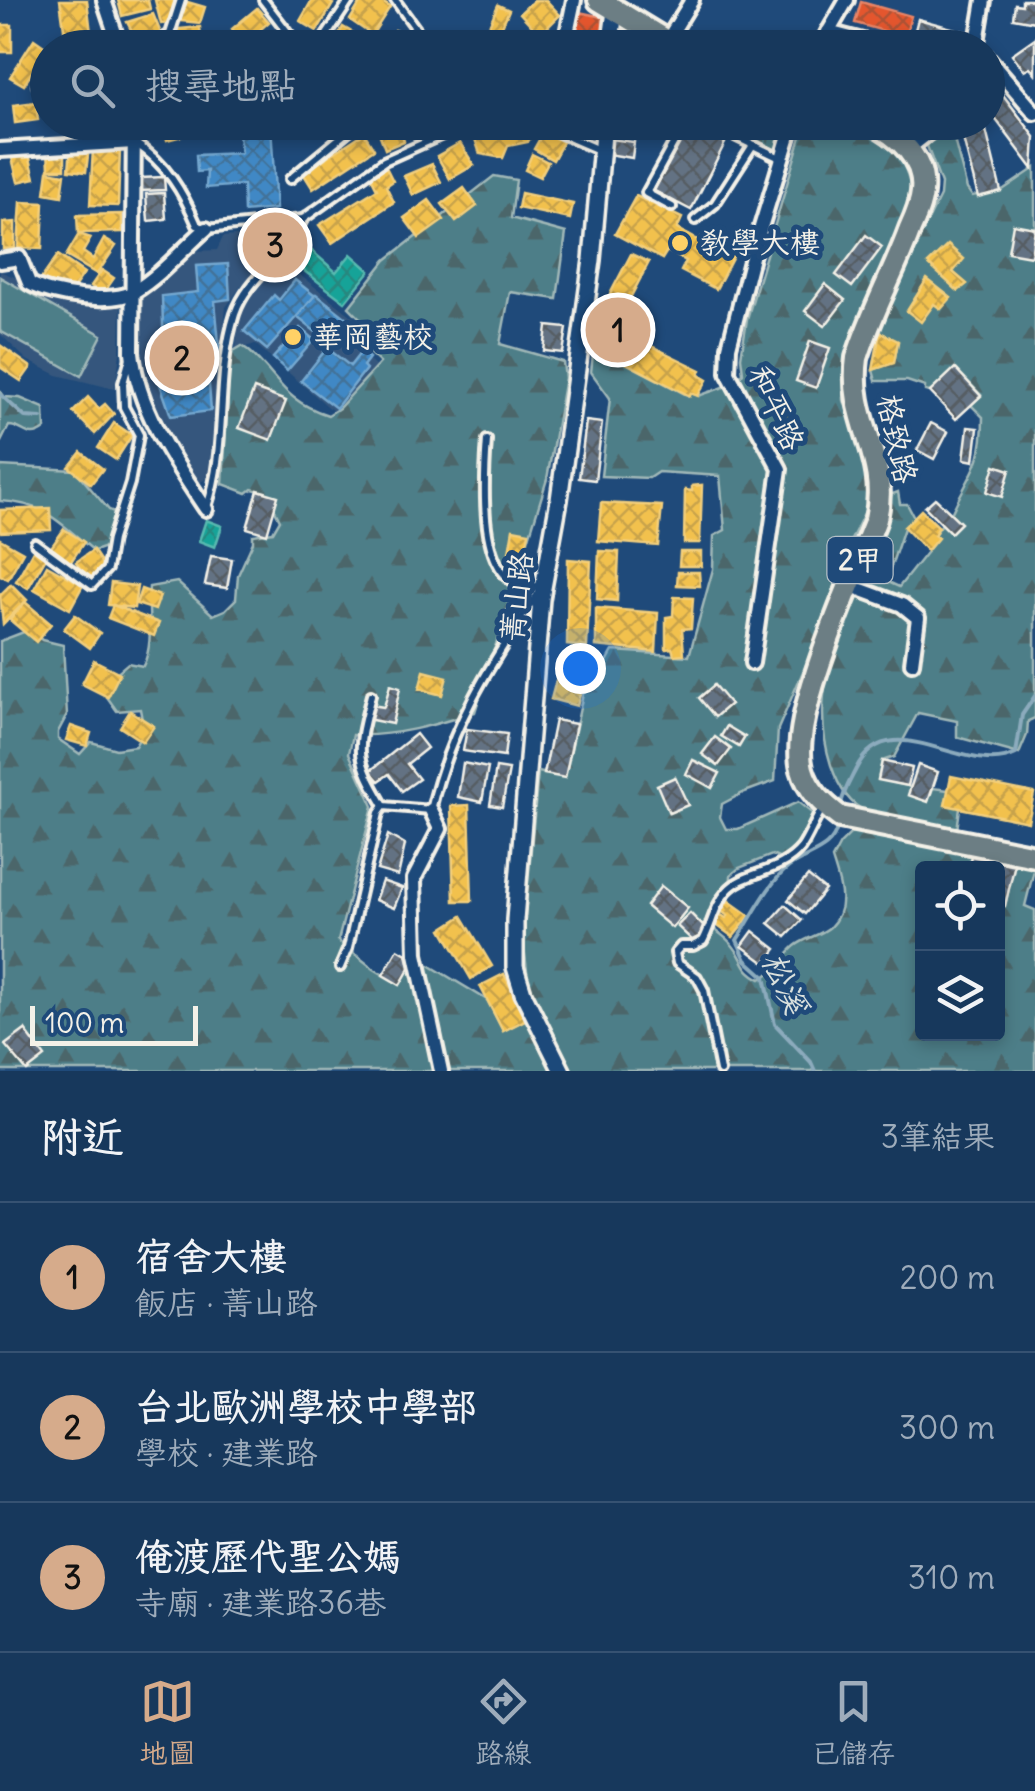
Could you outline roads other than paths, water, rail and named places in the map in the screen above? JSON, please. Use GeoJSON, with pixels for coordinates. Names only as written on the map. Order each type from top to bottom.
{"type":"FeatureCollection","features":[{"type":"Feature","properties":{"kind":"main road"},"geometry":{"type":"LineString","coordinates":[[607,6],[649,30]]}},
{"type":"Feature","properties":{"kind":"main road"},"geometry":{"type":"LineString","coordinates":[[898,140],[908,149]]}},
{"type":"Feature","properties":{"kind":"main road","name":"格致路"},"geometry":{"type":"LineString","coordinates":[[824,805],[809,788],[799,746],[811,690],[881,495],[875,458],[860,418],[854,375],[863,339],[905,244],[922,192],[921,177],[908,149]]}},
{"type":"Feature","properties":{"kind":"main road"},"geometry":{"type":"LineString","coordinates":[[824,805],[840,817],[863,823],[1035,856]]}},
{"type":"Feature","properties":{"kind":"street"},"geometry":{"type":"LineString","coordinates":[[104,0],[114,30]]}},
{"type":"Feature","properties":{"kind":"street"},"geometry":{"type":"LineString","coordinates":[[568,30],[574,0]]}},
{"type":"Feature","properties":{"kind":"street"},"geometry":{"type":"LineString","coordinates":[[679,30],[692,0]]}},
{"type":"Feature","properties":{"kind":"street"},"geometry":{"type":"LineString","coordinates":[[829,30],[847,0]]}},
{"type":"Feature","properties":{"kind":"street"},"geometry":{"type":"LineString","coordinates":[[979,30],[984,0]]}},
{"type":"Feature","properties":{"kind":"street"},"geometry":{"type":"LineString","coordinates":[[1005,78],[1035,114]]}},
{"type":"Feature","properties":{"kind":"street","name":"菁山路"},"geometry":{"type":"LineString","coordinates":[[562,1071],[523,994],[516,967],[515,920],[543,585],[559,500],[592,260],[602,140]]}},
{"type":"Feature","properties":{"kind":"street","name":"和平路"},"geometry":{"type":"LineString","coordinates":[[752,663],[780,469],[728,373],[729,347],[788,140]]}},
{"type":"Feature","properties":{"kind":"street"},"geometry":{"type":"LineString","coordinates":[[908,149],[919,140]]}},
{"type":"Feature","properties":{"kind":"street"},"geometry":{"type":"LineString","coordinates":[[0,150],[134,142],[135,382],[152,419],[206,508]]}},
{"type":"Feature","properties":{"kind":"street"},"geometry":{"type":"LineString","coordinates":[[0,261],[19,258],[29,283],[58,295],[79,298],[132,294],[206,229]]}},
{"type":"Feature","properties":{"kind":"street"},"geometry":{"type":"LineString","coordinates":[[850,586],[902,605],[918,618],[912,663]]}},
{"type":"Feature","properties":{"kind":"street"},"geometry":{"type":"LineString","coordinates":[[432,810],[440,830],[414,879],[416,954],[441,1071]]}},
{"type":"Feature","properties":{"kind":"lane"},"geometry":{"type":"LineString","coordinates":[[171,30],[181,0]]}},
{"type":"Feature","properties":{"kind":"lane"},"geometry":{"type":"LineString","coordinates":[[263,0],[286,30]]}},
{"type":"Feature","properties":{"kind":"lane"},"geometry":{"type":"LineString","coordinates":[[330,30],[350,0]]}},
{"type":"Feature","properties":{"kind":"lane"},"geometry":{"type":"LineString","coordinates":[[394,0],[416,30]]}},
{"type":"Feature","properties":{"kind":"lane"},"geometry":{"type":"LineString","coordinates":[[290,179],[339,140]]}},
{"type":"Feature","properties":{"kind":"lane"},"geometry":{"type":"LineString","coordinates":[[134,142],[150,152],[183,190],[197,224],[206,229],[302,219],[384,161],[431,140]]}},
{"type":"Feature","properties":{"kind":"lane"},"geometry":{"type":"LineString","coordinates":[[576,140],[601,151]]}},
{"type":"Feature","properties":{"kind":"lane"},"geometry":{"type":"LineString","coordinates":[[672,207],[646,193],[676,140]]}},
{"type":"Feature","properties":{"kind":"lane"},"geometry":{"type":"LineString","coordinates":[[742,140],[782,159]]}},
{"type":"Feature","properties":{"kind":"lane"},"geometry":{"type":"LineString","coordinates":[[694,220],[715,204],[753,145]]}},
{"type":"Feature","properties":{"kind":"lane"},"geometry":{"type":"LineString","coordinates":[[206,508],[214,486],[234,315],[244,292],[296,236],[302,219]]}},
{"type":"Feature","properties":{"kind":"lane"},"geometry":{"type":"LineString","coordinates":[[35,543],[92,585],[107,569],[139,435],[124,407],[123,384],[132,352]]}},
{"type":"Feature","properties":{"kind":"lane"},"geometry":{"type":"LineString","coordinates":[[487,440],[485,504],[492,554],[514,584],[531,588],[543,585]]}},
{"type":"Feature","properties":{"kind":"lane"},"geometry":{"type":"LineString","coordinates":[[384,806],[432,810],[442,762],[483,674],[543,585]]}},
{"type":"Feature","properties":{"kind":"lane"},"geometry":{"type":"LineString","coordinates":[[371,695],[358,745],[361,766],[384,806]]}},
{"type":"Feature","properties":{"kind":"lane"},"geometry":{"type":"LineString","coordinates":[[720,1071],[704,990],[698,977],[676,962],[675,953],[681,946],[703,941],[712,914],[727,891],[740,880],[770,872],[801,848],[824,805]]}},
{"type":"Feature","properties":{"kind":"lane"},"geometry":{"type":"LineString","coordinates":[[340,967],[384,806]]}},
{"type":"Feature","properties":{"kind":"waterway"},"geometry":{"type":"LineString","coordinates":[[0,394],[25,417],[41,418]]}},
{"type":"Feature","properties":{"kind":"waterway","name":"松溪"},"geometry":{"type":"LineString","coordinates":[[841,805],[856,769],[870,750],[888,742],[908,741],[996,759],[1016,754],[1022,715],[1035,696]]}},
{"type":"Feature","properties":{"kind":"waterway","name":"松溪"},"geometry":{"type":"LineString","coordinates":[[815,1071],[775,1024],[765,977],[746,960],[737,940],[775,882],[789,867],[825,847],[837,827]]}},
{"type":"Feature","properties":{"kind":"place","name":"教學大樓"},"geometry":{"type":"Point","coordinates":[680,243]}},
{"type":"Feature","properties":{"kind":"place","name":"俺渡歷代聖公媽"},"geometry":{"type":"Point","coordinates":[275,245]}},
{"type":"Feature","properties":{"kind":"place","name":"宿舍大樓"},"geometry":{"type":"Point","coordinates":[618,330]}},
{"type":"Feature","properties":{"kind":"place","name":"華岡藝校"},"geometry":{"type":"Point","coordinates":[293,337]}},
{"type":"Feature","properties":{"kind":"place","name":"台北歐洲學校中學部"},"geometry":{"type":"Point","coordinates":[182,358]}}]}
